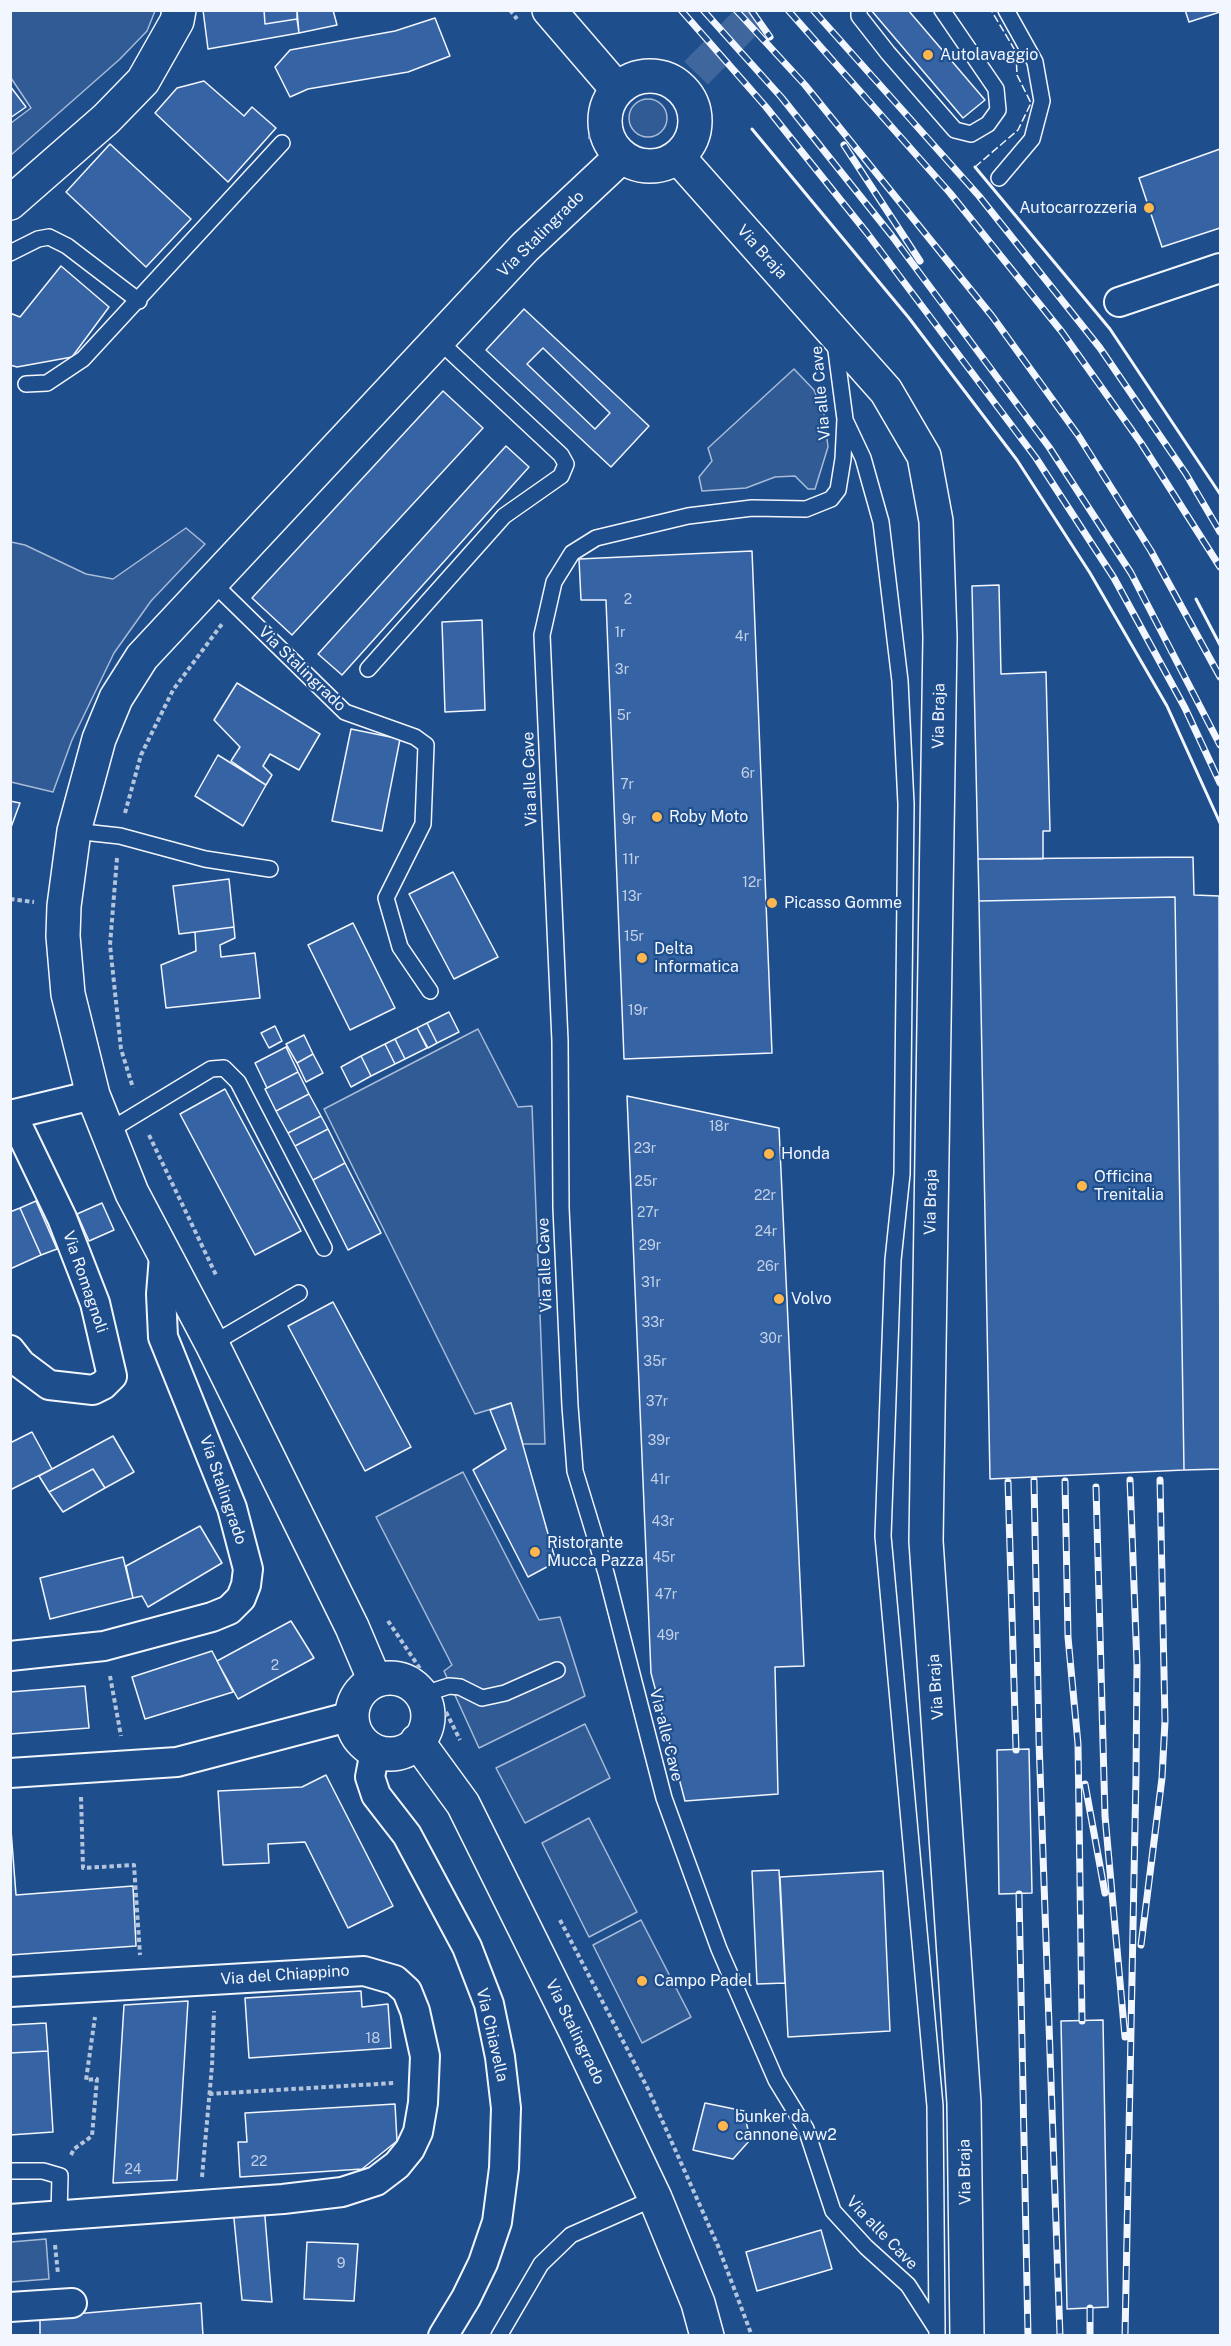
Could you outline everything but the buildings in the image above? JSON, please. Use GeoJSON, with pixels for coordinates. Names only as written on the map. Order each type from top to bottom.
{"type":"FeatureCollection","features":[{"type":"Feature","properties":{"kind":"street"},"geometry":{"type":"LineString","coordinates":[[10,203],[106,119],[143,81],[177,21],[179,10]]}},
{"type":"Feature","properties":{"kind":"street"},"geometry":{"type":"LineString","coordinates":[[549,10],[617,89]]}},
{"type":"Feature","properties":{"kind":"street"},"geometry":{"type":"LineString","coordinates":[[643,76],[658,76],[672,81],[690,81],[696,117],[694,132],[678,157],[664,165],[650,167],[634,164],[621,157],[611,146],[605,131],[604,116],[608,101],[617,89],[629,80],[643,76]]}},
{"type":"Feature","properties":{"kind":"street","name":"Via Stalingrado"},"geometry":{"type":"LineString","coordinates":[[375,1681],[352,1627],[212,1344],[132,1193],[93,1095],[68,994],[63,936],[64,906],[74,831],[99,739],[116,698],[142,657],[211,580],[525,247],[621,157]]}},
{"type":"Feature","properties":{"kind":"street","name":"Via Braja"},"geometry":{"type":"LineString","coordinates":[[678,157],[886,390],[924,456],[936,521],[940,637],[926,1541],[964,2103],[947,2334]]}},
{"type":"Feature","properties":{"kind":"street"},"geometry":{"type":"LineString","coordinates":[[1119,302],[1221,268]]}},
{"type":"Feature","properties":{"kind":"street"},"geometry":{"type":"LineString","coordinates":[[11,1114],[93,1095]]}},
{"type":"Feature","properties":{"kind":"street","name":"Via Romagnoli"},"geometry":{"type":"LineString","coordinates":[[10,1350],[21,1364],[49,1385],[93,1390],[104,1385],[112,1377],[95,1303],[62,1218],[11,1114]]}},
{"type":"Feature","properties":{"kind":"street","name":"Via Stalingrado"},"geometry":{"type":"LineString","coordinates":[[10,1656],[104,1646],[212,1617],[229,1610],[241,1598],[246,1585],[248,1569],[232,1508],[164,1337],[160,1304],[164,1256]]}},
{"type":"Feature","properties":{"kind":"street"},"geometry":{"type":"LineString","coordinates":[[401,1679],[421,1695],[427,1706],[427,1719],[417,1741],[398,1753],[375,1750],[358,1737],[352,1716],[358,1695],[375,1681],[401,1679]]}},
{"type":"Feature","properties":{"kind":"street"},"geometry":{"type":"LineString","coordinates":[[10,1773],[177,1762],[352,1716]]}},
{"type":"Feature","properties":{"kind":"street","name":"Via Stalingrado"},"geometry":{"type":"LineString","coordinates":[[417,1741],[463,1804],[655,2198],[698,2303],[707,2336]]}},
{"type":"Feature","properties":{"kind":"street","name":"Via Chiavella"},"geometry":{"type":"LineString","coordinates":[[375,1750],[370,1777],[376,1795],[406,1835],[467,1947],[489,2004],[500,2056],[506,2108],[504,2168],[497,2222],[479,2272],[443,2336]]}},
{"type":"Feature","properties":{"kind":"street","name":"Via del Chiappino"},"geometry":{"type":"LineString","coordinates":[[10,1992],[364,1971],[395,1980],[407,1991],[421,2034],[425,2056],[425,2080],[418,2132],[410,2149],[397,2165],[376,2181],[342,2192],[57,2227],[10,2219]]}},
{"type":"Feature","properties":{"kind":"street"},"geometry":{"type":"LineString","coordinates":[[10,2307],[72,2303]]}},
{"type":"Feature","properties":{"kind":"lane"},"geometry":{"type":"LineString","coordinates":[[859,10],[859,16],[888,53],[955,130],[971,134],[988,124],[998,110],[996,89],[942,10]]}},
{"type":"Feature","properties":{"kind":"lane"},"geometry":{"type":"LineString","coordinates":[[999,178],[1032,139],[1042,101],[1035,62],[1006,10]]}},
{"type":"Feature","properties":{"kind":"lane"},"geometry":{"type":"LineString","coordinates":[[26,384],[47,383],[83,359],[139,301],[282,142]]}},
{"type":"Feature","properties":{"kind":"lane"},"geometry":{"type":"LineString","coordinates":[[10,253],[38,239],[49,237],[67,246],[139,301]]}},
{"type":"Feature","properties":{"kind":"lane","name":"Via alle Cave"},"geometry":{"type":"LineString","coordinates":[[834,331],[845,419],[843,459],[838,490],[831,499],[806,508],[752,508],[688,516],[596,538],[572,552],[554,582],[543,635],[560,1041],[561,1208],[565,1319],[575,1471],[606,1573],[664,1798],[690,1873],[776,2080],[806,2129],[832,2211],[866,2247],[908,2285],[947,2334]]}},
{"type":"Feature","properties":{"kind":"lane"},"geometry":{"type":"LineString","coordinates":[[368,669],[504,516],[561,476],[566,464],[561,455],[438,340]]}},
{"type":"Feature","properties":{"kind":"lane"},"geometry":{"type":"LineString","coordinates":[[845,419],[863,458],[881,522],[900,681],[906,804],[902,1174],[893,1260],[884,1536],[935,2106],[947,2334]]}},
{"type":"Feature","properties":{"kind":"lane","name":"Via Stalingrado"},"geometry":{"type":"LineString","coordinates":[[211,580],[345,712],[415,737],[426,745],[423,824],[386,898],[400,947],[430,991]]}},
{"type":"Feature","properties":{"kind":"lane"},"geometry":{"type":"LineString","coordinates":[[74,831],[120,836],[205,859],[270,869]]}},
{"type":"Feature","properties":{"kind":"lane"},"geometry":{"type":"LineString","coordinates":[[107,1132],[211,1069],[224,1068],[238,1082],[324,1248]]}},
{"type":"Feature","properties":{"kind":"lane"},"geometry":{"type":"LineString","coordinates":[[212,1344],[298,1293]]}},
{"type":"Feature","properties":{"kind":"lane"},"geometry":{"type":"LineString","coordinates":[[421,1695],[449,1686],[460,1687],[482,1698],[505,1693],[557,1670]]}},
{"type":"Feature","properties":{"kind":"lane"},"geometry":{"type":"LineString","coordinates":[[10,2170],[43,2170],[60,2176],[57,2227]]}},
{"type":"Feature","properties":{"kind":"lane"},"geometry":{"type":"LineString","coordinates":[[499,2336],[541,2264],[571,2235],[655,2198]]}},
{"type":"Feature","properties":{"kind":"path"},"geometry":{"type":"LineString","coordinates":[[586,147],[590,139],[593,116],[589,108]]}},
{"type":"Feature","properties":{"kind":"path"},"geometry":{"type":"LineString","coordinates":[[110,1676],[116,1705]]}},
{"type":"Feature","properties":{"kind":"path"},"geometry":{"type":"LineString","coordinates":[[81,1797],[83,1868],[134,1865],[141,1956]]}},
{"type":"Feature","properties":{"kind":"path"},"geometry":{"type":"LineString","coordinates":[[202,2162],[209,2094],[214,2004]]}},
{"type":"Feature","properties":{"kind":"path"},"geometry":{"type":"LineString","coordinates":[[92,2136],[97,2079],[86,2080],[95,2022]]}},
{"type":"Feature","properties":{"kind":"path"},"geometry":{"type":"LineString","coordinates":[[209,2094],[425,2080]]}},
{"type":"Feature","properties":{"kind":"path"},"geometry":{"type":"LineString","coordinates":[[57,2227],[58,2278]]}},
{"type":"Feature","properties":{"kind":"shaded area"},"geometry":{"type":"Polygon","coordinates":[[[11,10],[155,11],[147,31],[120,59],[11,155],[11,123],[31,108],[11,78],[11,10]]]}},
{"type":"Feature","properties":{"kind":"shaded area"},"geometry":{"type":"Polygon","coordinates":[[[648,99],[661,105],[667,118],[661,131],[648,137],[635,131],[629,118],[635,105],[648,99]]]}},
{"type":"Feature","properties":{"kind":"shaded area"},"geometry":{"type":"Polygon","coordinates":[[[794,369],[814,390],[824,414],[828,447],[815,489],[808,489],[795,476],[775,477],[746,488],[702,491],[699,477],[712,461],[708,448],[794,369]]]}},
{"type":"Feature","properties":{"kind":"shaded area"},"geometry":{"type":"Polygon","coordinates":[[[186,528],[205,544],[151,601],[114,653],[72,740],[53,792],[11,782],[11,542],[25,545],[86,574],[113,579],[186,528]]]}},
{"type":"Feature","properties":{"kind":"shaded area"},"geometry":{"type":"Polygon","coordinates":[[[478,1029],[518,1107],[532,1106],[545,1444],[523,1444],[511,1403],[475,1414],[324,1109],[478,1029]]]}},
{"type":"Feature","properties":{"kind":"shaded area"},"geometry":{"type":"Polygon","coordinates":[[[463,1472],[539,1620],[560,1617],[585,1696],[479,1748],[444,1671],[452,1665],[376,1517],[463,1472]]]}},
{"type":"Feature","properties":{"kind":"shaded area"},"geometry":{"type":"Polygon","coordinates":[[[585,1724],[610,1778],[525,1823],[496,1768],[585,1724]]]}},
{"type":"Feature","properties":{"kind":"shaded area"},"geometry":{"type":"Polygon","coordinates":[[[589,1818],[637,1912],[589,1937],[542,1843],[589,1818]]]}},
{"type":"Feature","properties":{"kind":"shaded area","name":"Campo Padel"},"geometry":{"type":"Polygon","coordinates":[[[641,1920],[691,2017],[642,2043],[593,1945],[641,1920]]]}},
{"type":"Feature","properties":{"kind":"shaded area"},"geometry":{"type":"Polygon","coordinates":[[[46,2239],[49,2279],[11,2282],[11,2242],[46,2239]]]}},
{"type":"Feature","properties":{"kind":"tunnel"},"geometry":{"type":"LineString","coordinates":[[696,73],[758,10]]}},
{"type":"Feature","properties":{"kind":"railway"},"geometry":{"type":"LineString","coordinates":[[681,10],[766,107],[867,233],[1036,458],[1114,578],[1185,708],[1220,783]]}},
{"type":"Feature","properties":{"kind":"railway"},"geometry":{"type":"LineString","coordinates":[[703,10],[782,98],[892,236],[1049,447],[1131,573],[1220,745]]}},
{"type":"Feature","properties":{"kind":"railway"},"geometry":{"type":"LineString","coordinates":[[736,10],[805,85],[992,316],[1078,435],[1151,551],[1220,677]]}},
{"type":"Feature","properties":{"kind":"railway"},"geometry":{"type":"LineString","coordinates":[[751,10],[770,37]]}},
{"type":"Feature","properties":{"kind":"railway"},"geometry":{"type":"LineString","coordinates":[[788,10],[950,193],[1062,332],[1141,443],[1220,567]]}},
{"type":"Feature","properties":{"kind":"railway"},"geometry":{"type":"LineString","coordinates":[[813,10],[979,196],[1100,348],[1186,474],[1220,532]]}},
{"type":"Feature","properties":{"kind":"railway"},"geometry":{"type":"LineString","coordinates":[[844,145],[920,261]]}},
{"type":"Feature","properties":{"kind":"railway"},"geometry":{"type":"LineString","coordinates":[[1034,1480],[1039,1741],[1060,2336]]}},
{"type":"Feature","properties":{"kind":"railway"},"geometry":{"type":"LineString","coordinates":[[1125,2336],[1137,1665],[1130,1480]]}},
{"type":"Feature","properties":{"kind":"railway"},"geometry":{"type":"LineString","coordinates":[[1141,1945],[1162,1778],[1165,1721],[1160,1480]]}},
{"type":"Feature","properties":{"kind":"railway"},"geometry":{"type":"LineString","coordinates":[[1065,1481],[1068,1637],[1078,1744],[1082,2021]]}},
{"type":"Feature","properties":{"kind":"railway"},"geometry":{"type":"LineString","coordinates":[[1008,1482],[1016,1750]]}},
{"type":"Feature","properties":{"kind":"railway"},"geometry":{"type":"LineString","coordinates":[[1096,1487],[1105,1816],[1125,2037]]}},
{"type":"Feature","properties":{"kind":"railway"},"geometry":{"type":"LineString","coordinates":[[1085,1784],[1105,1893]]}},
{"type":"Feature","properties":{"kind":"railway"},"geometry":{"type":"LineString","coordinates":[[1019,1894],[1028,2336]]}},
{"type":"Feature","properties":{"kind":"railway"},"geometry":{"type":"LineString","coordinates":[[1090,2308],[1090,2336]]}},
{"type":"Feature","properties":{"kind":"fence"},"geometry":{"type":"LineString","coordinates":[[975,167],[1018,130],[1031,103],[1017,75],[1016,52],[991,10]]}},
{"type":"Feature","properties":{"kind":"wall"},"geometry":{"type":"LineString","coordinates":[[752,129],[909,318],[1017,460],[1090,573],[1167,706],[1220,823]]}},
{"type":"Feature","properties":{"kind":"wall"},"geometry":{"type":"LineString","coordinates":[[975,167],[1110,329],[1220,494]]}},
{"type":"Feature","properties":{"kind":"wall"},"geometry":{"type":"LineString","coordinates":[[1196,599],[1220,645]]}},
{"type":"Feature","properties":{"kind":"place","name":"Autolavaggio"},"geometry":{"type":"Point","coordinates":[928,55]}},
{"type":"Feature","properties":{"kind":"place","name":"Autocarrozzeria"},"geometry":{"type":"Point","coordinates":[1149,208]}},
{"type":"Feature","properties":{"kind":"place","name":"Roby Moto"},"geometry":{"type":"Point","coordinates":[657,817]}},
{"type":"Feature","properties":{"kind":"place","name":"Picasso Gomme"},"geometry":{"type":"Point","coordinates":[772,903]}},
{"type":"Feature","properties":{"kind":"place","name":"Delta Informatica"},"geometry":{"type":"Point","coordinates":[642,958]}},
{"type":"Feature","properties":{"kind":"place","name":"Honda"},"geometry":{"type":"Point","coordinates":[769,1154]}},
{"type":"Feature","properties":{"kind":"place","name":"Officina Trenitalia"},"geometry":{"type":"Point","coordinates":[1082,1186]}},
{"type":"Feature","properties":{"kind":"place","name":"Volvo"},"geometry":{"type":"Point","coordinates":[779,1299]}},
{"type":"Feature","properties":{"kind":"place","name":"Ristorante Mucca Pazza"},"geometry":{"type":"Point","coordinates":[535,1552]}},
{"type":"Feature","properties":{"kind":"place","name":"Campo Padel"},"geometry":{"type":"Point","coordinates":[642,1981]}},
{"type":"Feature","properties":{"kind":"place","name":"bunker da cannone ww2"},"geometry":{"type":"Point","coordinates":[723,2126]}}]}
